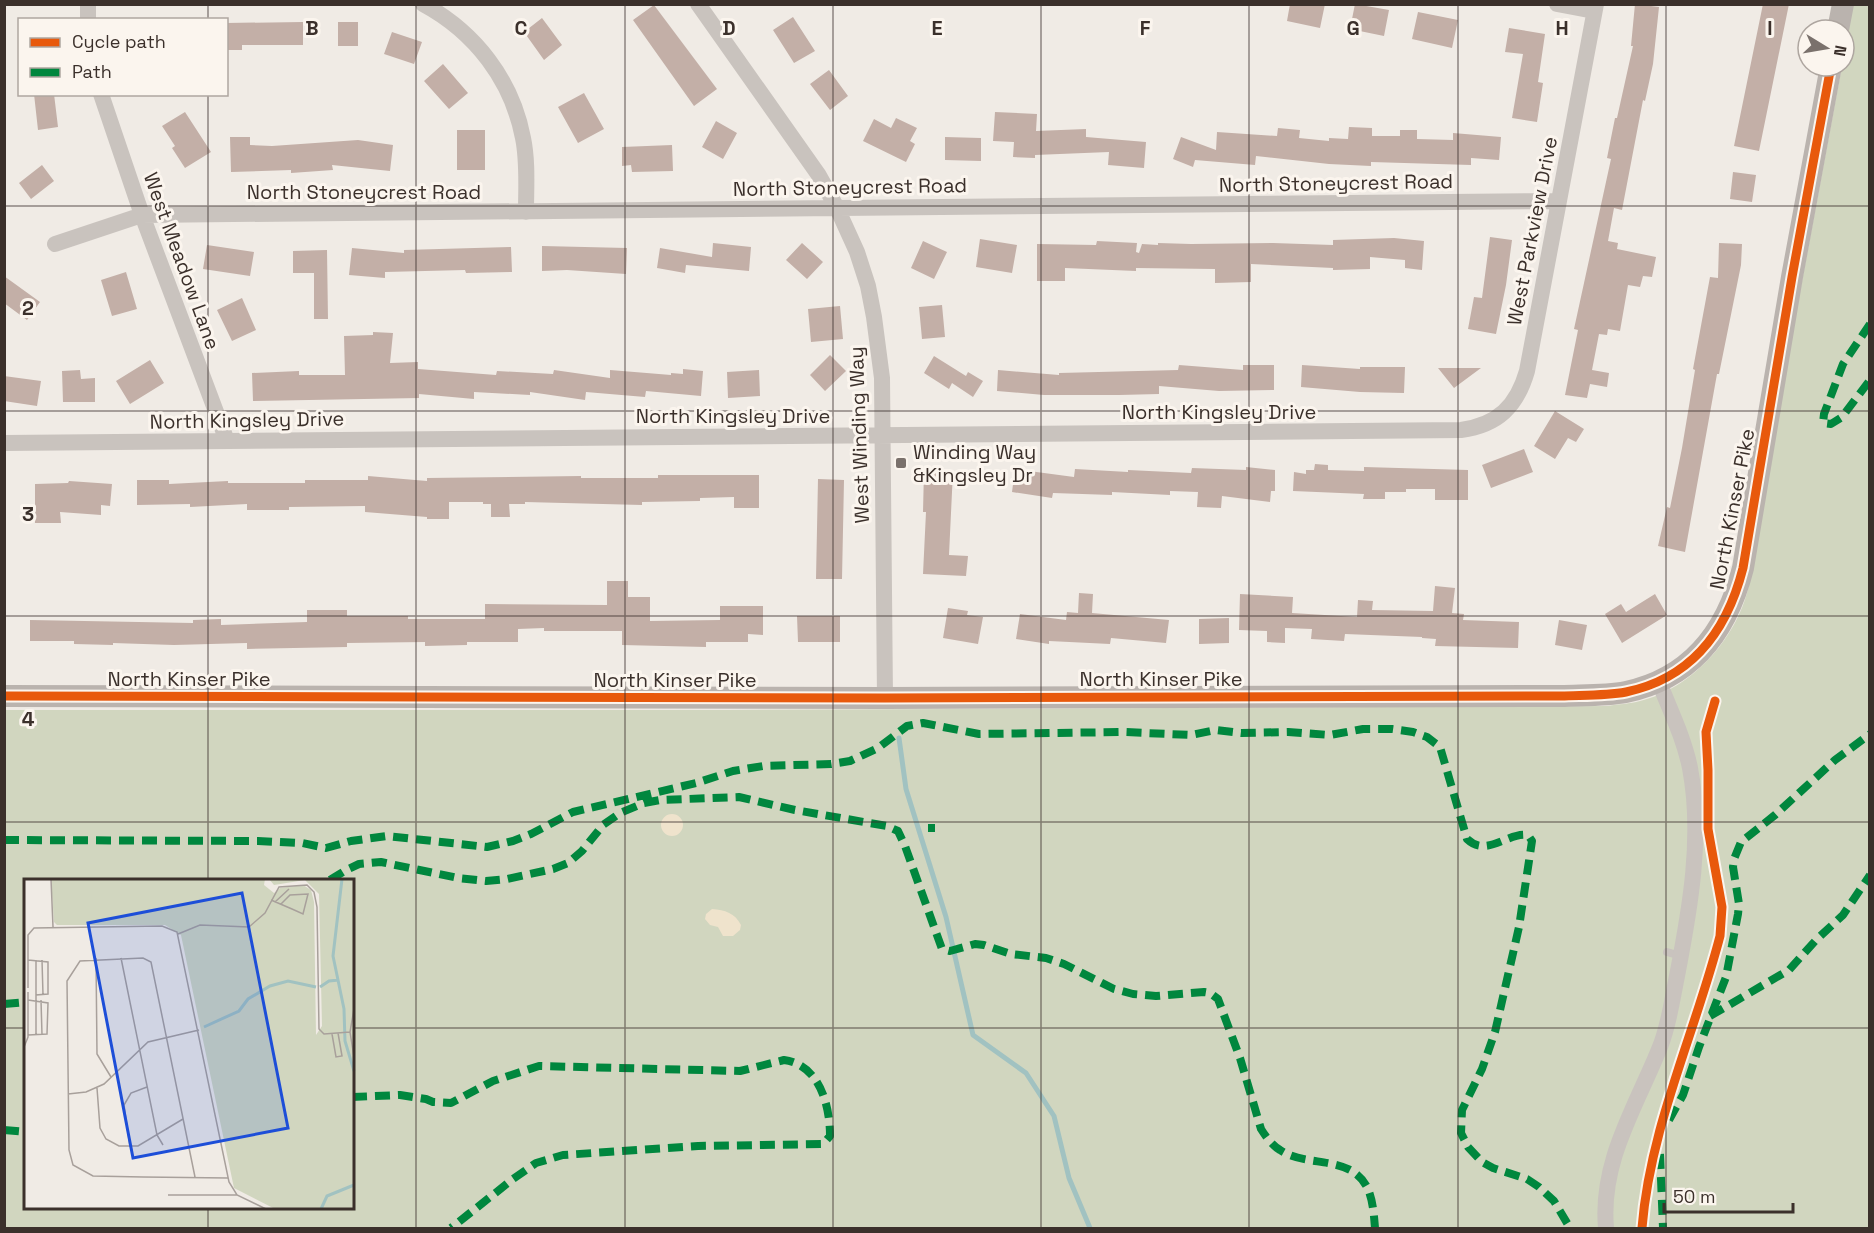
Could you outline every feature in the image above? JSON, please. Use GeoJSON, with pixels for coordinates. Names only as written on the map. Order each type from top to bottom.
{"type":"FeatureCollection","features":[{"type":"Feature","properties":{"kind":"street"},"geometry":{"type":"LineString","coordinates":[[423,4],[446,18],[475,43],[503,80],[524,137],[526,212]]}},
{"type":"Feature","properties":{"kind":"street","name":"West Winding Way"},"geometry":{"type":"LineString","coordinates":[[698,4],[818,174],[857,252],[868,286],[882,378],[885,698]]}},
{"type":"Feature","properties":{"kind":"street"},"geometry":{"type":"LineString","coordinates":[[1557,4],[1595,8]]}},
{"type":"Feature","properties":{"kind":"street","name":"West Parkview Drive"},"geometry":{"type":"LineString","coordinates":[[1461,430],[1478,428],[1499,417],[1520,391],[1527,370],[1595,8]]}},
{"type":"Feature","properties":{"kind":"street","name":"North Kinser Pike"},"geometry":{"type":"LineString","coordinates":[[4,696],[885,698],[1561,696],[1624,692],[1659,682],[1691,661],[1712,639],[1731,608],[1738,590],[1829,78]]}},
{"type":"Feature","properties":{"kind":"street","name":"West Meadow Lane"},"geometry":{"type":"LineString","coordinates":[[102,96],[142,215],[227,441]]}},
{"type":"Feature","properties":{"kind":"street","name":"North Stoneycrest Road"},"geometry":{"type":"LineString","coordinates":[[55,244],[142,215],[1558,201]]}},
{"type":"Feature","properties":{"kind":"street","name":"North Kingsley Drive"},"geometry":{"type":"LineString","coordinates":[[4,443],[1461,430]]}},
{"type":"Feature","properties":{"kind":"street"},"geometry":{"type":"LineString","coordinates":[[1606,1228],[1605,1194],[1609,1171],[1631,1108],[1663,1038],[1668,1021],[1674,954],[1693,864],[1694,800],[1690,767],[1659,682]]}},
{"type":"Feature","properties":{"kind":"green space"},"geometry":{"type":"Polygon","coordinates":[[[1853,5],[1869,5],[1869,1228],[5,1228],[4,710],[727,710],[1608,706],[1632,703],[1659,695],[1677,685],[1709,659],[1733,626],[1742,608],[1748,589],[1749,566],[1840,78],[1856,78],[1856,18],[1851,18],[1853,5]]]}},
{"type":"Feature","properties":{"kind":"sand"},"geometry":{"type":"Polygon","coordinates":[[[672,814],[680,817],[683,825],[680,833],[672,836],[664,833],[661,825],[664,817],[672,814]]]}},
{"type":"Feature","properties":{"kind":"sand"},"geometry":{"type":"Polygon","coordinates":[[[712,909],[733,915],[741,925],[740,930],[733,936],[723,936],[718,927],[710,925],[705,919],[706,914],[712,909]]]}},
{"type":"Feature","properties":{"kind":"building"},"geometry":{"type":"Polygon","coordinates":[[[1290,4],[1325,4],[1320,28],[1287,21],[1290,4]]]}},
{"type":"Feature","properties":{"kind":"building"},"geometry":{"type":"Polygon","coordinates":[[[1355,4],[1389,10],[1384,36],[1350,29],[1355,4]]]}},
{"type":"Feature","properties":{"kind":"building"},"geometry":{"type":"Polygon","coordinates":[[[1635,4],[1659,7],[1653,64],[1645,101],[1643,100],[1622,210],[1614,208],[1608,241],[1618,243],[1617,249],[1656,257],[1652,277],[1643,276],[1640,287],[1628,285],[1620,331],[1608,329],[1607,335],[1599,334],[1592,370],[1609,373],[1607,387],[1590,384],[1587,398],[1565,395],[1578,330],[1574,329],[1611,159],[1607,158],[1633,46],[1631,46],[1635,4]]]}},
{"type":"Feature","properties":{"kind":"building"},"geometry":{"type":"Polygon","coordinates":[[[1763,4],[1789,4],[1759,151],[1734,146],[1763,4]]]}},
{"type":"Feature","properties":{"kind":"building"},"geometry":{"type":"Polygon","coordinates":[[[654,5],[717,89],[694,106],[633,20],[654,5]]]}},
{"type":"Feature","properties":{"kind":"building"},"geometry":{"type":"Polygon","coordinates":[[[1418,12],[1458,20],[1452,48],[1412,39],[1418,12]]]}},
{"type":"Feature","properties":{"kind":"building"},"geometry":{"type":"Polygon","coordinates":[[[793,17],[815,51],[794,63],[773,30],[793,17]]]}},
{"type":"Feature","properties":{"kind":"building"},"geometry":{"type":"Polygon","coordinates":[[[542,18],[562,45],[544,60],[524,32],[542,18]]]}},
{"type":"Feature","properties":{"kind":"building"},"geometry":{"type":"Polygon","coordinates":[[[303,22],[303,45],[242,45],[242,50],[228,50],[228,23],[303,22]]]}},
{"type":"Feature","properties":{"kind":"building"},"geometry":{"type":"Polygon","coordinates":[[[338,22],[358,22],[358,46],[338,46],[338,22]]]}},
{"type":"Feature","properties":{"kind":"building"},"geometry":{"type":"Polygon","coordinates":[[[1509,28],[1545,34],[1538,82],[1543,83],[1537,122],[1512,118],[1523,54],[1505,52],[1509,28]]]}},
{"type":"Feature","properties":{"kind":"building"},"geometry":{"type":"Polygon","coordinates":[[[392,32],[422,42],[414,64],[384,54],[392,32]]]}},
{"type":"Feature","properties":{"kind":"building"},"geometry":{"type":"Polygon","coordinates":[[[443,64],[468,93],[449,109],[424,81],[443,64]]]}},
{"type":"Feature","properties":{"kind":"building"},"geometry":{"type":"Polygon","coordinates":[[[829,70],[848,96],[830,110],[810,84],[829,70]]]}},
{"type":"Feature","properties":{"kind":"building"},"geometry":{"type":"Polygon","coordinates":[[[584,93],[604,129],[578,143],[558,107],[584,93]]]}},
{"type":"Feature","properties":{"kind":"building"},"geometry":{"type":"Polygon","coordinates":[[[34,96],[54,96],[58,127],[38,130],[34,96]]]}},
{"type":"Feature","properties":{"kind":"building"},"geometry":{"type":"Polygon","coordinates":[[[185,112],[211,152],[185,168],[162,126],[185,112]]]}},
{"type":"Feature","properties":{"kind":"building"},"geometry":{"type":"Polygon","coordinates":[[[995,112],[1037,114],[1036,131],[1086,129],[1086,137],[1146,142],[1144,168],[1108,165],[1109,152],[1035,155],[1035,158],[1013,157],[1014,142],[993,141],[995,112]]]}},
{"type":"Feature","properties":{"kind":"building"},"geometry":{"type":"Polygon","coordinates":[[[896,118],[917,128],[910,141],[915,144],[906,162],[863,141],[874,119],[891,128],[896,118]]]}},
{"type":"Feature","properties":{"kind":"building"},"geometry":{"type":"Polygon","coordinates":[[[716,121],[737,133],[723,159],[702,147],[716,121]]]}},
{"type":"Feature","properties":{"kind":"building"},"geometry":{"type":"Polygon","coordinates":[[[1349,127],[1372,128],[1372,136],[1400,136],[1400,130],[1417,130],[1417,139],[1453,140],[1453,133],[1501,137],[1499,160],[1471,158],[1471,165],[1371,162],[1371,166],[1256,156],[1255,165],[1195,160],[1193,167],[1173,159],[1181,137],[1216,150],[1217,132],[1277,136],[1278,128],[1300,130],[1299,138],[1329,141],[1329,138],[1348,139],[1349,127]]]}},
{"type":"Feature","properties":{"kind":"building"},"geometry":{"type":"Polygon","coordinates":[[[457,130],[485,130],[485,170],[457,170],[457,130]]]}},
{"type":"Feature","properties":{"kind":"building"},"geometry":{"type":"Polygon","coordinates":[[[230,137],[250,137],[250,145],[272,146],[358,140],[393,145],[390,171],[332,165],[333,170],[291,173],[291,170],[231,172],[230,137]]]}},
{"type":"Feature","properties":{"kind":"building"},"geometry":{"type":"Polygon","coordinates":[[[945,137],[981,138],[981,161],[945,160],[945,137]]]}},
{"type":"Feature","properties":{"kind":"building"},"geometry":{"type":"Polygon","coordinates":[[[672,145],[673,171],[632,172],[631,165],[622,166],[622,147],[672,145]]]}},
{"type":"Feature","properties":{"kind":"building"},"geometry":{"type":"Polygon","coordinates":[[[42,165],[54,181],[31,199],[19,183],[42,165]]]}},
{"type":"Feature","properties":{"kind":"building"},"geometry":{"type":"Polygon","coordinates":[[[1733,172],[1756,175],[1752,202],[1730,199],[1733,172]]]}},
{"type":"Feature","properties":{"kind":"building"},"geometry":{"type":"Polygon","coordinates":[[[1490,237],[1512,240],[1496,334],[1468,329],[1474,297],[1482,298],[1490,237]]]}},
{"type":"Feature","properties":{"kind":"building"},"geometry":{"type":"Polygon","coordinates":[[[1394,238],[1424,241],[1422,270],[1405,268],[1405,260],[1370,257],[1370,269],[1333,270],[1333,268],[1251,264],[1251,282],[1215,283],[1215,269],[1136,268],[1136,271],[1065,268],[1065,281],[1037,281],[1037,244],[1096,245],[1097,241],[1137,243],[1136,252],[1139,253],[1142,244],[1158,245],[1158,243],[1333,245],[1333,240],[1394,238]]]}},
{"type":"Feature","properties":{"kind":"building"},"geometry":{"type":"Polygon","coordinates":[[[980,239],[1017,245],[1012,273],[976,267],[980,239]]]}},
{"type":"Feature","properties":{"kind":"building"},"geometry":{"type":"Polygon","coordinates":[[[923,241],[947,252],[934,279],[911,268],[923,241]]]}},
{"type":"Feature","properties":{"kind":"building"},"geometry":{"type":"Polygon","coordinates":[[[713,243],[751,247],[749,271],[686,265],[685,273],[657,268],[660,248],[712,257],[713,243]]]}},
{"type":"Feature","properties":{"kind":"building"},"geometry":{"type":"Polygon","coordinates":[[[802,243],[823,262],[807,279],[786,260],[802,243]]]}},
{"type":"Feature","properties":{"kind":"building"},"geometry":{"type":"Polygon","coordinates":[[[1719,243],[1742,244],[1741,265],[1719,374],[1717,374],[1685,552],[1658,546],[1667,507],[1670,508],[1682,448],[1695,370],[1693,369],[1710,277],[1718,278],[1719,243]]]}},
{"type":"Feature","properties":{"kind":"building"},"geometry":{"type":"Polygon","coordinates":[[[207,245],[254,252],[250,276],[203,269],[207,245]]]}},
{"type":"Feature","properties":{"kind":"building"},"geometry":{"type":"Polygon","coordinates":[[[542,246],[627,248],[626,274],[567,270],[542,271],[542,246]]]}},
{"type":"Feature","properties":{"kind":"building"},"geometry":{"type":"Polygon","coordinates":[[[511,247],[512,272],[466,273],[465,270],[385,272],[385,278],[349,275],[352,248],[404,253],[404,250],[511,247]]]}},
{"type":"Feature","properties":{"kind":"building"},"geometry":{"type":"Polygon","coordinates":[[[327,250],[328,319],[314,319],[314,273],[293,273],[293,251],[327,250]]]}},
{"type":"Feature","properties":{"kind":"building"},"geometry":{"type":"Polygon","coordinates":[[[126,272],[137,309],[112,316],[101,280],[126,272]]]}},
{"type":"Feature","properties":{"kind":"building"},"geometry":{"type":"Polygon","coordinates":[[[4,276],[40,302],[27,320],[4,303],[4,276]]]}},
{"type":"Feature","properties":{"kind":"building"},"geometry":{"type":"Polygon","coordinates":[[[242,298],[256,330],[232,341],[217,310],[242,298]]]}},
{"type":"Feature","properties":{"kind":"building"},"geometry":{"type":"Polygon","coordinates":[[[942,305],[945,337],[922,339],[919,307],[942,305]]]}},
{"type":"Feature","properties":{"kind":"building"},"geometry":{"type":"Polygon","coordinates":[[[840,306],[843,339],[811,342],[808,309],[840,306]]]}},
{"type":"Feature","properties":{"kind":"building"},"geometry":{"type":"Polygon","coordinates":[[[373,332],[393,333],[390,363],[418,362],[418,369],[496,375],[497,371],[553,374],[554,370],[610,378],[610,370],[671,375],[671,373],[683,374],[683,369],[703,371],[701,396],[646,391],[645,397],[586,392],[585,400],[530,392],[530,395],[474,392],[474,399],[419,394],[419,398],[253,401],[252,373],[299,371],[299,375],[345,375],[344,336],[373,335],[373,332]]]}},
{"type":"Feature","properties":{"kind":"building"},"geometry":{"type":"Polygon","coordinates":[[[830,355],[846,371],[825,391],[810,375],[830,355]]]}},
{"type":"Feature","properties":{"kind":"building"},"geometry":{"type":"Polygon","coordinates":[[[934,356],[966,376],[968,372],[983,381],[973,397],[952,383],[949,389],[924,373],[934,356]]]}},
{"type":"Feature","properties":{"kind":"building"},"geometry":{"type":"Polygon","coordinates":[[[150,360],[164,383],[130,404],[116,381],[150,360]]]}},
{"type":"Feature","properties":{"kind":"building"},"geometry":{"type":"Polygon","coordinates":[[[1179,365],[1243,370],[1243,365],[1274,365],[1274,390],[1219,391],[1159,386],[1159,394],[1119,395],[1044,395],[997,391],[998,370],[1059,375],[1059,373],[1178,370],[1179,365]]]}},
{"type":"Feature","properties":{"kind":"building"},"geometry":{"type":"Polygon","coordinates":[[[1302,365],[1360,369],[1360,367],[1405,367],[1404,393],[1301,387],[1302,365]]]}},
{"type":"Feature","properties":{"kind":"building"},"geometry":{"type":"Polygon","coordinates":[[[1438,368],[1481,368],[1454,388],[1438,368]]]}},
{"type":"Feature","properties":{"kind":"building"},"geometry":{"type":"Polygon","coordinates":[[[80,370],[81,379],[95,378],[95,402],[63,402],[62,371],[80,370]]]}},
{"type":"Feature","properties":{"kind":"building"},"geometry":{"type":"Polygon","coordinates":[[[759,370],[760,396],[728,398],[727,372],[759,370]]]}},
{"type":"Feature","properties":{"kind":"building"},"geometry":{"type":"Polygon","coordinates":[[[4,376],[41,381],[37,406],[4,401],[4,376]]]}},
{"type":"Feature","properties":{"kind":"building"},"geometry":{"type":"Polygon","coordinates":[[[1555,411],[1584,429],[1576,442],[1568,438],[1555,459],[1534,446],[1555,411]]]}},
{"type":"Feature","properties":{"kind":"building"},"geometry":{"type":"Polygon","coordinates":[[[1524,449],[1533,472],[1491,488],[1482,465],[1524,449]]]}},
{"type":"Feature","properties":{"kind":"building"},"geometry":{"type":"Polygon","coordinates":[[[1315,464],[1328,465],[1328,470],[1364,471],[1364,467],[1468,470],[1468,500],[1435,500],[1435,489],[1385,492],[1385,499],[1363,499],[1364,494],[1293,491],[1294,472],[1306,474],[1306,470],[1314,470],[1315,464]]]}},
{"type":"Feature","properties":{"kind":"building"},"geometry":{"type":"Polygon","coordinates":[[[1246,467],[1275,470],[1275,491],[1271,491],[1270,502],[1222,496],[1221,508],[1197,507],[1198,492],[1170,491],[1170,495],[1112,492],[1112,495],[1053,493],[1052,498],[1012,492],[1015,469],[1074,477],[1075,469],[1191,473],[1192,468],[1246,470],[1246,467]]]}},
{"type":"Feature","properties":{"kind":"building"},"geometry":{"type":"Polygon","coordinates":[[[924,470],[953,471],[949,555],[968,556],[966,576],[923,574],[926,512],[923,512],[924,470]]]}},
{"type":"Feature","properties":{"kind":"building"},"geometry":{"type":"Polygon","coordinates":[[[658,475],[759,475],[759,508],[734,508],[734,497],[700,498],[700,501],[642,502],[642,505],[525,502],[525,504],[509,504],[510,517],[491,517],[491,504],[449,502],[449,519],[427,519],[427,517],[365,512],[365,506],[247,510],[247,504],[190,507],[190,504],[137,505],[137,480],[169,480],[169,484],[228,481],[228,483],[305,483],[305,480],[368,480],[368,476],[427,481],[427,478],[581,476],[581,478],[658,478],[658,475]]]}},
{"type":"Feature","properties":{"kind":"building"},"geometry":{"type":"Polygon","coordinates":[[[818,479],[844,480],[842,579],[816,579],[818,479]]]}},
{"type":"Feature","properties":{"kind":"building"},"geometry":{"type":"Polygon","coordinates":[[[69,481],[112,484],[110,506],[101,505],[101,515],[60,512],[61,523],[35,523],[35,484],[68,483],[69,481]]]}},
{"type":"Feature","properties":{"kind":"building"},"geometry":{"type":"Polygon","coordinates":[[[607,581],[628,581],[628,597],[650,597],[650,621],[720,620],[720,606],[763,606],[763,635],[748,634],[748,642],[706,642],[706,647],[622,645],[622,631],[544,631],[544,628],[518,629],[518,642],[467,642],[467,645],[425,646],[425,642],[347,643],[347,647],[247,649],[247,643],[174,645],[113,643],[113,645],[74,644],[74,641],[30,641],[30,620],[193,623],[193,620],[221,619],[221,625],[307,622],[307,610],[347,610],[347,616],[485,619],[485,604],[607,605],[607,581]]]}},
{"type":"Feature","properties":{"kind":"building"},"geometry":{"type":"Polygon","coordinates":[[[1435,586],[1455,588],[1452,613],[1464,614],[1463,620],[1519,622],[1518,648],[1435,646],[1436,639],[1422,637],[1345,634],[1344,641],[1311,639],[1312,629],[1285,628],[1285,643],[1267,642],[1267,631],[1239,630],[1240,594],[1293,597],[1292,613],[1357,617],[1358,600],[1373,601],[1372,610],[1433,611],[1435,586]]]}},
{"type":"Feature","properties":{"kind":"building"},"geometry":{"type":"Polygon","coordinates":[[[1079,593],[1093,594],[1092,613],[1169,620],[1166,643],[1111,638],[1110,644],[1049,641],[1049,644],[1016,639],[1020,614],[1066,620],[1067,612],[1078,613],[1079,593]]]}},
{"type":"Feature","properties":{"kind":"building"},"geometry":{"type":"Polygon","coordinates":[[[1655,594],[1667,615],[1622,643],[1605,614],[1621,604],[1626,612],[1655,594]]]}},
{"type":"Feature","properties":{"kind":"building"},"geometry":{"type":"Polygon","coordinates":[[[948,608],[968,611],[967,615],[983,617],[978,644],[943,638],[948,608]]]}},
{"type":"Feature","properties":{"kind":"building"},"geometry":{"type":"Polygon","coordinates":[[[797,616],[840,616],[840,642],[798,642],[797,616]]]}},
{"type":"Feature","properties":{"kind":"building"},"geometry":{"type":"Polygon","coordinates":[[[1229,618],[1229,643],[1199,644],[1199,619],[1229,618]]]}},
{"type":"Feature","properties":{"kind":"building"},"geometry":{"type":"Polygon","coordinates":[[[1559,620],[1587,625],[1582,650],[1555,645],[1559,620]]]}},
{"type":"Feature","properties":{"kind":"waterway"},"geometry":{"type":"LineString","coordinates":[[899,738],[906,789],[946,917],[973,1035],[1026,1073],[1054,1116],[1069,1178],[1090,1228]]}},
{"type":"Feature","properties":{"kind":"marked path"},"geometry":{"type":"LineString","coordinates":[[1870,324],[1843,364],[1824,414],[1823,423],[1831,424],[1842,417],[1870,380]]}},
{"type":"Feature","properties":{"kind":"marked path"},"geometry":{"type":"LineString","coordinates":[[4,840],[258,841],[302,843],[326,848],[351,841],[387,836],[487,847],[531,834],[573,812],[696,783],[733,771],[763,766],[831,764],[850,761],[878,748],[907,726],[923,723],[979,734],[1124,732],[1191,735],[1216,730],[1241,733],[1288,732],[1330,735],[1363,729],[1413,732],[1427,737],[1440,747],[1467,839],[1482,846],[1520,835],[1528,835],[1532,841],[1519,927],[1495,1032],[1482,1069],[1462,1110],[1461,1133],[1468,1147],[1482,1162],[1527,1179],[1539,1187],[1554,1201],[1570,1228]]}},
{"type":"Feature","properties":{"kind":"marked path"},"geometry":{"type":"LineString","coordinates":[[1669,1120],[1683,1095],[1726,977],[1739,904],[1733,867],[1741,842],[1775,815],[1835,760],[1870,734]]}},
{"type":"Feature","properties":{"kind":"marked path"},"geometry":{"type":"LineString","coordinates":[[332,879],[359,864],[381,862],[458,878],[486,881],[553,869],[568,863],[582,851],[603,825],[620,813],[644,803],[660,800],[739,797],[795,810],[887,826],[898,831],[905,846],[942,949],[950,951],[975,944],[984,945],[1011,954],[1046,958],[1064,964],[1114,989],[1133,994],[1156,996],[1204,992],[1218,999],[1240,1058],[1261,1129],[1269,1141],[1291,1155],[1339,1166],[1359,1177],[1371,1197],[1375,1228]]}},
{"type":"Feature","properties":{"kind":"marked path"},"geometry":{"type":"LineString","coordinates":[[928,828],[935,828]]}},
{"type":"Feature","properties":{"kind":"marked path"},"geometry":{"type":"LineString","coordinates":[[1710,1016],[1789,970],[1843,915],[1870,875]]}},
{"type":"Feature","properties":{"kind":"marked path"},"geometry":{"type":"LineString","coordinates":[[4,1004],[24,1002]]}},
{"type":"Feature","properties":{"kind":"marked path"},"geometry":{"type":"LineString","coordinates":[[354,1097],[400,1095],[433,1102],[451,1103],[493,1081],[539,1066],[740,1071],[784,1060],[796,1063],[806,1070],[814,1078],[825,1100],[830,1136],[823,1144],[698,1146],[563,1155],[536,1163],[451,1228]]}},
{"type":"Feature","properties":{"kind":"marked path"},"geometry":{"type":"LineString","coordinates":[[4,1130],[24,1132]]}},
{"type":"Feature","properties":{"kind":"marked path"},"geometry":{"type":"LineString","coordinates":[[1660,1154],[1663,1228]]}},
{"type":"Feature","properties":{"kind":"cycle path"},"geometry":{"type":"LineString","coordinates":[[4,696],[885,698],[1561,696],[1602,695],[1626,692],[1649,685],[1670,676],[1703,648],[1727,612],[1743,568],[1792,277],[1829,78]]}},
{"type":"Feature","properties":{"kind":"cycle path"},"geometry":{"type":"LineString","coordinates":[[1642,1228],[1654,1153],[1720,936],[1722,907],[1708,829],[1706,732],[1715,701]]}},
{"type":"Feature","properties":{"kind":"place","name":"Winding Way &Kingsley Dr"},"geometry":{"type":"Point","coordinates":[901,463]}}]}
